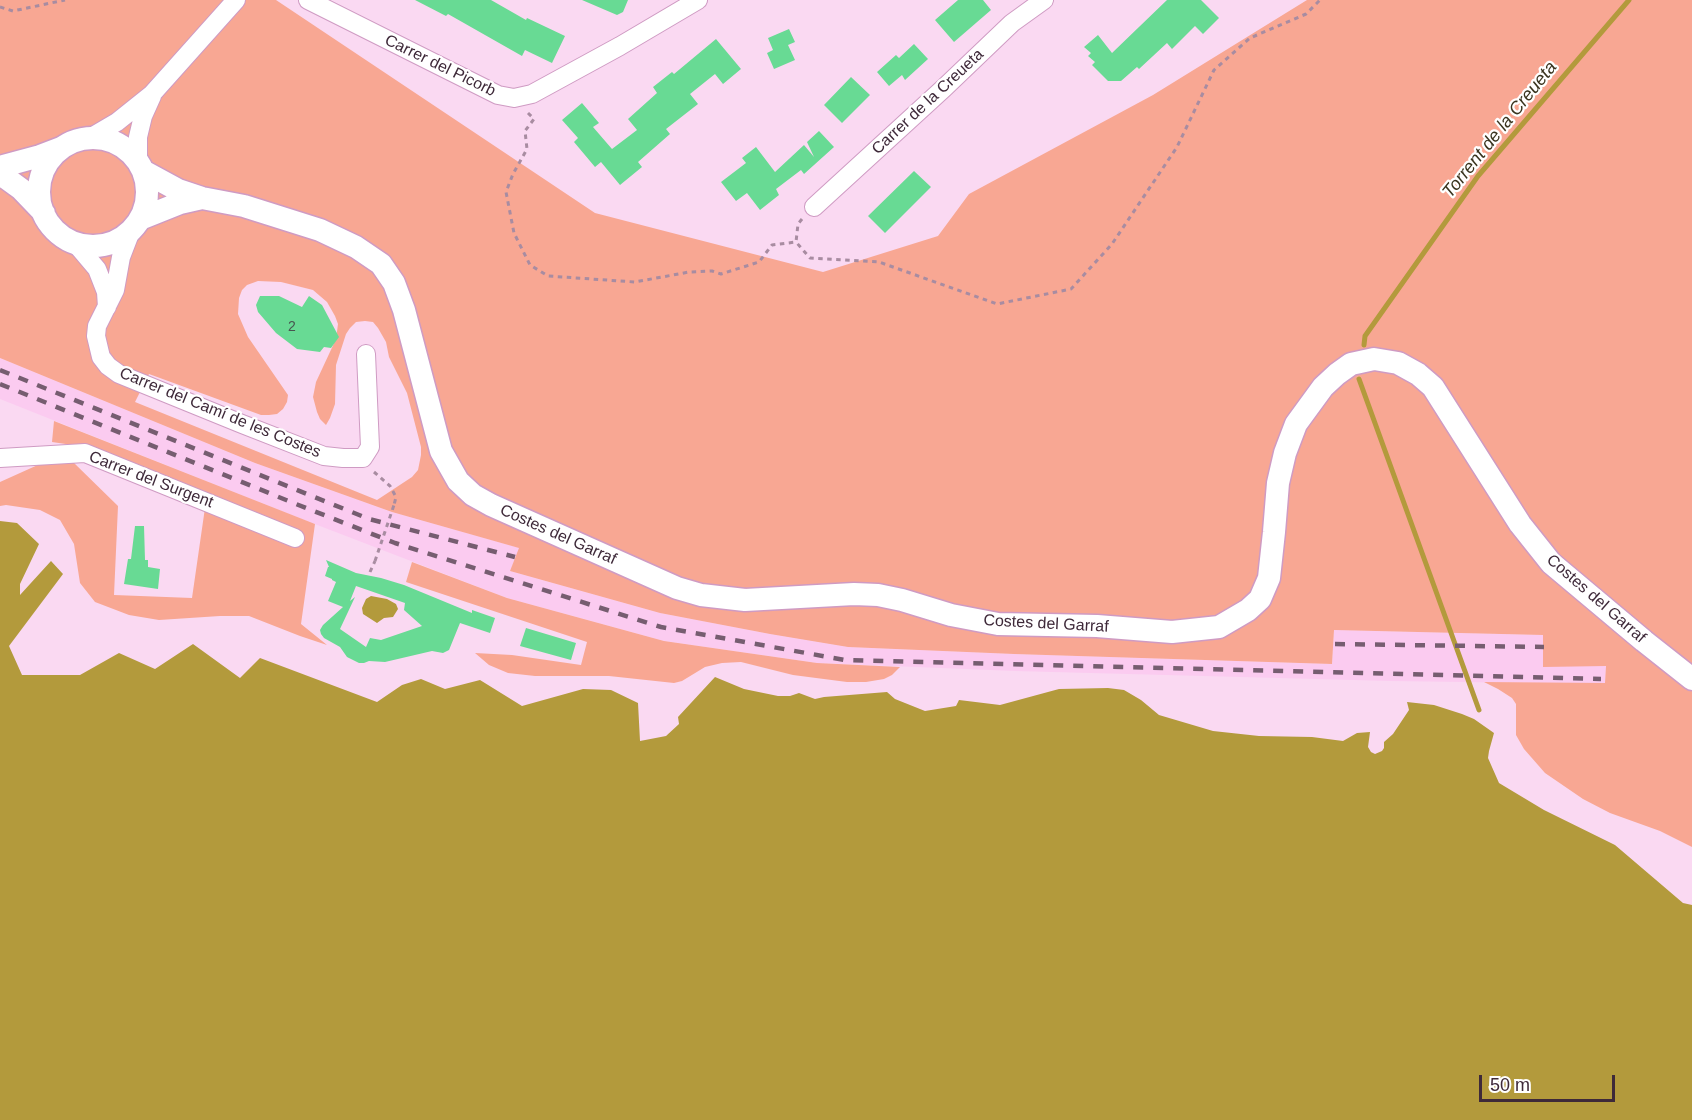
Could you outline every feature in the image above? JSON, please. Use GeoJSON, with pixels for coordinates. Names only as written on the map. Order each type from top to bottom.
{"type":"FeatureCollection","features":[{"type":"Feature","properties":{"kind":"main road"},"geometry":{"type":"LineString","coordinates":[[0,167],[78,142],[103,140],[117,144],[129,152],[141,167],[147,196],[146,204],[136,225],[119,240],[105,245],[90,246],[75,243],[56,231],[44,213],[40,190],[43,175],[50,160],[78,142]]}},
{"type":"Feature","properties":{"kind":"main road","name":"Costes del Garraf"},"geometry":{"type":"LineString","coordinates":[[141,167],[178,190],[202,198],[244,206],[320,231],[356,247],[381,264],[394,283],[404,310],[441,451],[458,481],[473,495],[490,505],[677,588],[701,596],[745,600],[854,594],[902,600],[951,615],[998,624],[1097,626],[1172,632],[1219,627],[1241,615],[1254,604],[1260,598],[1269,578],[1278,483],[1285,453],[1296,424],[1323,387],[1337,374],[1351,364],[1374,358],[1398,363],[1418,374],[1433,387],[1520,524],[1551,563],[1692,679]]}},
{"type":"Feature","properties":{"kind":"main road"},"geometry":{"type":"LineString","coordinates":[[0,176],[21,189],[44,213]]}},
{"type":"Feature","properties":{"kind":"main road","name":"Costes del Garraf"},"geometry":{"type":"LineString","coordinates":[[136,225],[180,202],[202,198]]}},
{"type":"Feature","properties":{"kind":"street"},"geometry":{"type":"LineString","coordinates":[[78,142],[117,122],[152,94],[236,0]]}},
{"type":"Feature","properties":{"kind":"street","name":"Carrer del Picorb"},"geometry":{"type":"LineString","coordinates":[[308,0],[498,95],[513,99],[532,94],[698,0]]}},
{"type":"Feature","properties":{"kind":"street","name":"Carrer de la Creueta"},"geometry":{"type":"LineString","coordinates":[[814,207],[1012,23],[1044,0]]}},
{"type":"Feature","properties":{"kind":"street"},"geometry":{"type":"LineString","coordinates":[[141,167],[138,137],[152,94]]}},
{"type":"Feature","properties":{"kind":"street","name":"Carrer del Camí de les Costes"},"geometry":{"type":"LineString","coordinates":[[136,225],[121,257],[115,290],[98,326],[96,336],[101,357],[108,366],[119,374],[324,456],[356,457]]}},
{"type":"Feature","properties":{"kind":"street"},"geometry":{"type":"LineString","coordinates":[[75,243],[98,268],[106,292],[107,307]]}},
{"type":"Feature","properties":{"kind":"street"},"geometry":{"type":"LineString","coordinates":[[356,457],[363,458],[370,447],[366,354]]}},
{"type":"Feature","properties":{"kind":"street","name":"Carrer del Surgent"},"geometry":{"type":"LineString","coordinates":[[0,458],[85,453],[295,538]]}},
{"type":"Feature","properties":{"kind":"path"},"geometry":{"type":"LineString","coordinates":[[0,8],[13,11],[65,0]]}},
{"type":"Feature","properties":{"kind":"path"},"geometry":{"type":"LineString","coordinates":[[814,207],[798,224],[796,242],[810,258],[879,262],[997,304],[1071,289],[1112,244],[1178,147],[1214,70],[1250,38],[1306,14],[1320,0]]}},
{"type":"Feature","properties":{"kind":"path"},"geometry":{"type":"LineString","coordinates":[[513,99],[534,119],[525,131],[527,149],[506,192],[513,233],[530,265],[548,276],[634,282],[689,272],[712,271],[721,274],[759,262],[772,245],[796,242]]}},
{"type":"Feature","properties":{"kind":"path"},"geometry":{"type":"LineString","coordinates":[[356,457],[390,486],[396,497],[370,572]]}},
{"type":"Feature","properties":{"kind":"shaded area"},"geometry":{"type":"Polygon","coordinates":[[[0,0],[276,0],[595,213],[823,272],[938,236],[969,194],[1153,95],[1307,0],[1692,0],[1692,847],[1660,831],[1610,813],[1583,799],[1545,773],[1524,749],[1516,735],[1516,704],[1512,698],[1484,682],[1605,683],[1606,666],[1543,667],[1543,635],[1334,630],[1332,664],[848,647],[770,634],[660,613],[510,571],[519,548],[392,512],[255,463],[0,358],[0,0]],[[258,281],[247,285],[239,298],[238,314],[248,337],[288,395],[283,409],[277,414],[261,415],[149,374],[135,402],[377,500],[412,477],[418,470],[421,455],[407,393],[389,357],[386,342],[373,322],[356,322],[350,328],[336,365],[335,404],[326,425],[320,419],[313,397],[316,382],[336,339],[338,324],[327,302],[313,290],[281,282],[258,281]]]}},
{"type":"Feature","properties":{"kind":"shaded area"},"geometry":{"type":"Polygon","coordinates":[[[0,358],[255,463],[392,512],[520,548],[510,571],[660,613],[848,647],[1332,664],[1334,630],[1543,635],[1606,666],[1605,684],[1015,671],[817,663],[664,641],[507,598],[0,399],[0,358]]]}},
{"type":"Feature","properties":{"kind":"shaded area"},"geometry":{"type":"Polygon","coordinates":[[[54,421],[315,524],[301,624],[327,645],[249,616],[159,620],[129,615],[95,602],[80,583],[74,544],[60,520],[40,510],[0,506],[0,482],[40,464],[73,462],[118,506],[114,595],[192,598],[207,494],[93,448],[52,442],[54,421]]]}},
{"type":"Feature","properties":{"kind":"shaded area"},"geometry":{"type":"Polygon","coordinates":[[[0,521],[17,523],[39,544],[20,584],[20,595],[51,561],[63,574],[9,646],[22,675],[80,675],[119,653],[155,669],[193,644],[240,678],[260,658],[377,702],[402,685],[421,679],[445,689],[480,680],[522,706],[583,689],[611,690],[638,703],[640,741],[666,736],[679,724],[678,717],[715,677],[744,689],[778,696],[799,693],[815,699],[887,692],[895,699],[925,711],[956,706],[959,700],[1000,705],[1059,689],[1108,688],[1124,690],[1159,715],[1213,731],[1343,741],[1357,733],[1370,732],[1368,747],[1375,754],[1382,751],[1384,742],[1393,734],[1409,710],[1407,702],[1434,705],[1462,714],[1474,719],[1494,733],[1488,758],[1499,783],[1544,810],[1615,845],[1683,903],[1692,905],[1692,1120],[0,1120],[0,521]]]}},
{"type":"Feature","properties":{"kind":"shaded area"},"geometry":{"type":"Polygon","coordinates":[[[412,562],[507,598],[664,641],[817,663],[900,667],[884,679],[866,682],[847,682],[793,675],[741,662],[705,667],[682,681],[674,683],[609,676],[535,676],[508,673],[489,665],[475,653],[512,655],[581,665],[587,642],[406,582],[412,562]]]}},
{"type":"Feature","properties":{"kind":"shaded area"},"geometry":{"type":"Polygon","coordinates":[[[371,596],[387,599],[396,604],[398,609],[393,617],[384,618],[377,623],[363,614],[362,608],[366,599],[371,596]]]}},
{"type":"Feature","properties":{"kind":"building"},"geometry":{"type":"Polygon","coordinates":[[[415,0],[491,0],[526,20],[527,18],[565,36],[552,63],[525,50],[522,56],[448,14],[446,16],[415,0]]]}},
{"type":"Feature","properties":{"kind":"building"},"geometry":{"type":"Polygon","coordinates":[[[582,0],[628,0],[623,12],[617,15],[582,0]]]}},
{"type":"Feature","properties":{"kind":"building"},"geometry":{"type":"Polygon","coordinates":[[[958,0],[983,0],[991,10],[954,42],[935,20],[958,0]]]}},
{"type":"Feature","properties":{"kind":"building"},"geometry":{"type":"Polygon","coordinates":[[[1167,0],[1201,0],[1219,18],[1203,34],[1195,26],[1172,49],[1167,43],[1139,69],[1137,67],[1121,81],[1108,81],[1092,65],[1095,62],[1088,56],[1091,53],[1084,47],[1098,35],[1112,53],[1167,0]]]}},
{"type":"Feature","properties":{"kind":"building"},"geometry":{"type":"Polygon","coordinates":[[[789,29],[795,42],[788,45],[795,60],[774,69],[767,53],[773,50],[768,38],[789,29]]]}},
{"type":"Feature","properties":{"kind":"building"},"geometry":{"type":"Polygon","coordinates":[[[716,39],[741,69],[723,84],[715,74],[690,94],[698,104],[666,129],[670,134],[638,162],[642,167],[620,185],[601,162],[595,167],[574,142],[578,138],[562,120],[582,103],[599,123],[593,127],[612,149],[637,130],[628,119],[657,93],[653,87],[672,72],[674,74],[716,39]]]}},
{"type":"Feature","properties":{"kind":"building"},"geometry":{"type":"Polygon","coordinates":[[[914,44],[928,59],[905,80],[902,75],[889,86],[877,72],[896,55],[899,58],[914,44]]]}},
{"type":"Feature","properties":{"kind":"building"},"geometry":{"type":"Polygon","coordinates":[[[851,77],[870,95],[842,123],[824,105],[851,77]]]}},
{"type":"Feature","properties":{"kind":"building"},"geometry":{"type":"Polygon","coordinates":[[[819,131],[834,147],[804,174],[801,170],[776,189],[779,195],[760,210],[747,193],[736,201],[721,182],[746,163],[742,158],[756,147],[775,172],[804,145],[814,157],[807,142],[819,131]]]}},
{"type":"Feature","properties":{"kind":"building"},"geometry":{"type":"Polygon","coordinates":[[[914,171],[931,187],[885,233],[868,216],[914,171]]]}},
{"type":"Feature","properties":{"kind":"building"},"geometry":{"type":"Polygon","coordinates":[[[260,296],[279,296],[302,307],[309,296],[322,305],[339,337],[331,348],[324,347],[320,352],[297,349],[276,333],[258,312],[256,305],[260,296]]]}},
{"type":"Feature","properties":{"kind":"building"},"geometry":{"type":"Polygon","coordinates":[[[135,526],[144,526],[145,560],[148,560],[148,567],[160,569],[158,589],[124,584],[128,559],[131,559],[135,526]]]}},
{"type":"Feature","properties":{"kind":"building"},"geometry":{"type":"Polygon","coordinates":[[[326,560],[356,573],[404,585],[472,613],[472,610],[495,618],[490,633],[460,623],[449,650],[443,653],[432,651],[385,662],[359,663],[347,657],[340,647],[321,634],[320,630],[323,625],[343,607],[328,601],[336,582],[325,576],[329,567],[326,560]],[[356,586],[350,601],[355,597],[340,629],[366,647],[370,638],[381,640],[422,626],[404,610],[405,603],[356,586]]]}},
{"type":"Feature","properties":{"kind":"building"},"geometry":{"type":"Polygon","coordinates":[[[526,628],[576,643],[571,660],[520,646],[526,628]]]}},
{"type":"Feature","properties":{"kind":"waterway","name":"Torrent de la Creueta"},"geometry":{"type":"LineString","coordinates":[[1364,345],[1365,336],[1478,176],[1629,0]]}},
{"type":"Feature","properties":{"kind":"waterway","name":"Torrent de la Creueta"},"geometry":{"type":"LineString","coordinates":[[1359,379],[1479,710]]}},
{"type":"Feature","properties":{"kind":"railway"},"geometry":{"type":"LineString","coordinates":[[0,370],[369,519],[515,557]]}},
{"type":"Feature","properties":{"kind":"railway"},"geometry":{"type":"LineString","coordinates":[[0,384],[395,543],[661,627],[845,660],[1601,679]]}},
{"type":"Feature","properties":{"kind":"railway"},"geometry":{"type":"LineString","coordinates":[[1335,644],[1544,647]]}}]}
